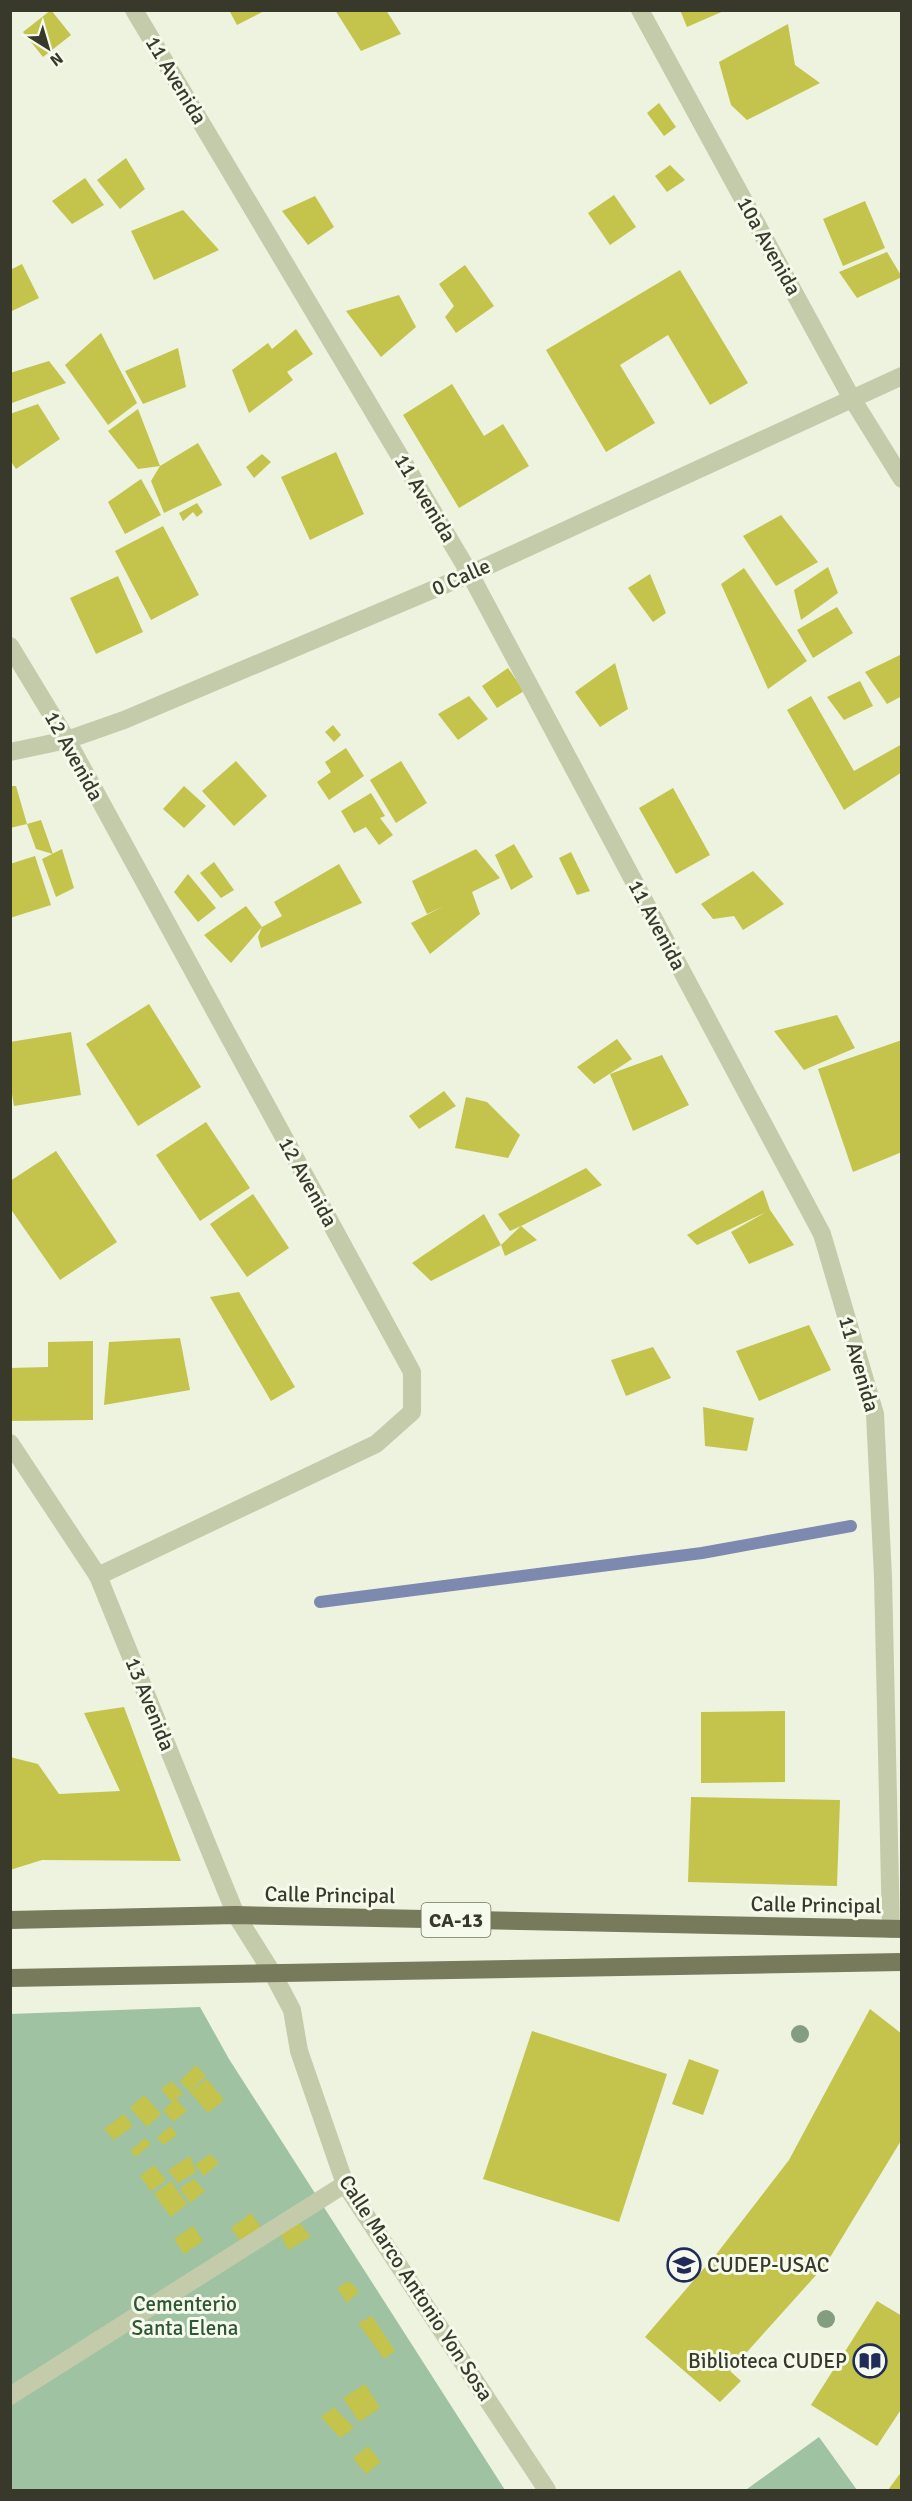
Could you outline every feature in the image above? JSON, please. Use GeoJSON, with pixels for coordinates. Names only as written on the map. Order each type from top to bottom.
{"type":"FeatureCollection","features":[{"type":"Feature","properties":{"kind":"main road","name":"Calle Principal"},"geometry":{"type":"LineString","coordinates":[[10,1920],[236,1916],[896,1929]]}},
{"type":"Feature","properties":{"kind":"main road"},"geometry":{"type":"LineString","coordinates":[[10,1977],[902,1962]]}},
{"type":"Feature","properties":{"kind":"street","name":"11 Avenida"},"geometry":{"type":"LineString","coordinates":[[134,10],[470,574],[822,1234],[874,1414],[884,1577],[896,1929]]}},
{"type":"Feature","properties":{"kind":"street","name":"10a Avenida"},"geometry":{"type":"LineString","coordinates":[[640,10],[851,397],[902,480]]}},
{"type":"Feature","properties":{"kind":"street","name":"0 Calle"},"geometry":{"type":"LineString","coordinates":[[10,752],[67,740],[124,720],[470,574],[851,397],[902,376]]}},
{"type":"Feature","properties":{"kind":"street","name":"12 Avenida"},"geometry":{"type":"LineString","coordinates":[[10,646],[67,740],[412,1372],[412,1412],[376,1444],[98,1576]]}},
{"type":"Feature","properties":{"kind":"street","name":"13 Avenida"},"geometry":{"type":"LineString","coordinates":[[10,1443],[98,1576],[236,1916],[273,1974]]}},
{"type":"Feature","properties":{"kind":"street","name":"Calle Marco Antonio Yon Sosa"},"geometry":{"type":"LineString","coordinates":[[273,1974],[292,2010],[299,2051],[345,2184],[547,2490]]}},
{"type":"Feature","properties":{"kind":"street"},"geometry":{"type":"LineString","coordinates":[[10,2396],[345,2184]]}},
{"type":"Feature","properties":{"kind":"green space","name":"Cementerio Santa Elena"},"geometry":{"type":"Polygon","coordinates":[[[200,2007],[229,2059],[505,2490],[11,2490],[10,2014],[200,2007]]]}},
{"type":"Feature","properties":{"kind":"green space"},"geometry":{"type":"Polygon","coordinates":[[[819,2437],[857,2490],[747,2489],[819,2437]]]}},
{"type":"Feature","properties":{"kind":"building"},"geometry":{"type":"Polygon","coordinates":[[[51,10],[71,35],[43,57],[23,32],[51,10]]]}},
{"type":"Feature","properties":{"kind":"building"},"geometry":{"type":"Polygon","coordinates":[[[229,10],[266,10],[237,25],[229,10]]]}},
{"type":"Feature","properties":{"kind":"building"},"geometry":{"type":"Polygon","coordinates":[[[335,10],[386,10],[401,34],[361,51],[335,10]]]}},
{"type":"Feature","properties":{"kind":"building"},"geometry":{"type":"Polygon","coordinates":[[[680,10],[726,10],[687,27],[680,10]]]}},
{"type":"Feature","properties":{"kind":"building"},"geometry":{"type":"Polygon","coordinates":[[[788,24],[795,65],[820,83],[747,120],[731,105],[719,62],[788,24]]]}},
{"type":"Feature","properties":{"kind":"building"},"geometry":{"type":"Polygon","coordinates":[[[659,103],[676,127],[664,136],[647,113],[659,103]]]}},
{"type":"Feature","properties":{"kind":"building"},"geometry":{"type":"Polygon","coordinates":[[[126,158],[145,189],[120,209],[97,180],[126,158]]]}},
{"type":"Feature","properties":{"kind":"building"},"geometry":{"type":"Polygon","coordinates":[[[670,165],[685,180],[667,192],[655,176],[670,165]]]}},
{"type":"Feature","properties":{"kind":"building"},"geometry":{"type":"Polygon","coordinates":[[[85,178],[104,205],[72,224],[52,201],[85,178]]]}},
{"type":"Feature","properties":{"kind":"building"},"geometry":{"type":"Polygon","coordinates":[[[614,195],[636,227],[610,245],[588,213],[614,195]]]}},
{"type":"Feature","properties":{"kind":"building"},"geometry":{"type":"Polygon","coordinates":[[[315,196],[334,227],[308,245],[282,211],[315,196]]]}},
{"type":"Feature","properties":{"kind":"building"},"geometry":{"type":"Polygon","coordinates":[[[865,201],[885,248],[843,266],[823,219],[865,201]]]}},
{"type":"Feature","properties":{"kind":"building"},"geometry":{"type":"Polygon","coordinates":[[[183,210],[219,250],[154,280],[131,231],[183,210]]]}},
{"type":"Feature","properties":{"kind":"building"},"geometry":{"type":"Polygon","coordinates":[[[887,252],[902,277],[857,298],[839,272],[887,252]]]}},
{"type":"Feature","properties":{"kind":"building"},"geometry":{"type":"Polygon","coordinates":[[[22,264],[39,298],[10,312],[10,270],[22,264]]]}},
{"type":"Feature","properties":{"kind":"building"},"geometry":{"type":"Polygon","coordinates":[[[465,265],[494,306],[456,333],[445,317],[454,306],[439,284],[465,265]]]}},
{"type":"Feature","properties":{"kind":"building"},"geometry":{"type":"Polygon","coordinates":[[[680,270],[748,383],[710,405],[668,335],[620,365],[655,423],[606,452],[546,350],[680,270]]]}},
{"type":"Feature","properties":{"kind":"building"},"geometry":{"type":"Polygon","coordinates":[[[399,295],[416,327],[381,357],[346,311],[399,295]]]}},
{"type":"Feature","properties":{"kind":"building"},"geometry":{"type":"Polygon","coordinates":[[[296,329],[313,354],[287,372],[293,380],[249,413],[232,370],[268,343],[272,349],[296,329]]]}},
{"type":"Feature","properties":{"kind":"building"},"geometry":{"type":"Polygon","coordinates":[[[101,333],[137,403],[108,425],[65,365],[101,333]]]}},
{"type":"Feature","properties":{"kind":"building"},"geometry":{"type":"Polygon","coordinates":[[[178,348],[186,387],[143,404],[125,371],[178,348]]]}},
{"type":"Feature","properties":{"kind":"building"},"geometry":{"type":"Polygon","coordinates":[[[49,361],[66,383],[12,403],[10,373],[49,361]]]}},
{"type":"Feature","properties":{"kind":"building"},"geometry":{"type":"Polygon","coordinates":[[[452,384],[484,436],[503,424],[529,466],[459,508],[403,415],[452,384]]]}},
{"type":"Feature","properties":{"kind":"building"},"geometry":{"type":"Polygon","coordinates":[[[38,404],[60,439],[16,469],[10,460],[10,414],[38,404]]]}},
{"type":"Feature","properties":{"kind":"building"},"geometry":{"type":"Polygon","coordinates":[[[138,409],[160,466],[138,469],[108,431],[138,409]]]}},
{"type":"Feature","properties":{"kind":"building"},"geometry":{"type":"Polygon","coordinates":[[[198,443],[222,485],[164,513],[151,481],[160,466],[198,443]]]}},
{"type":"Feature","properties":{"kind":"building"},"geometry":{"type":"Polygon","coordinates":[[[336,452],[364,514],[310,540],[281,477],[336,452]]]}},
{"type":"Feature","properties":{"kind":"building"},"geometry":{"type":"Polygon","coordinates":[[[262,454],[271,462],[254,478],[246,467],[262,454]]]}},
{"type":"Feature","properties":{"kind":"building"},"geometry":{"type":"Polygon","coordinates":[[[141,479],[161,515],[125,534],[108,502],[141,479]]]}},
{"type":"Feature","properties":{"kind":"building"},"geometry":{"type":"Polygon","coordinates":[[[197,503],[203,512],[197,517],[193,512],[183,521],[179,513],[197,503]]]}},
{"type":"Feature","properties":{"kind":"building"},"geometry":{"type":"Polygon","coordinates":[[[781,515],[818,562],[776,586],[743,536],[781,515]]]}},
{"type":"Feature","properties":{"kind":"building"},"geometry":{"type":"Polygon","coordinates":[[[163,526],[199,595],[151,620],[115,551],[163,526]]]}},
{"type":"Feature","properties":{"kind":"building"},"geometry":{"type":"Polygon","coordinates":[[[828,567],[838,593],[801,620],[794,590],[828,567]]]}},
{"type":"Feature","properties":{"kind":"building"},"geometry":{"type":"Polygon","coordinates":[[[744,568],[807,661],[768,689],[721,584],[744,568]]]}},
{"type":"Feature","properties":{"kind":"building"},"geometry":{"type":"Polygon","coordinates":[[[650,574],[666,613],[653,622],[628,588],[650,574]]]}},
{"type":"Feature","properties":{"kind":"building"},"geometry":{"type":"Polygon","coordinates":[[[118,576],[143,632],[96,654],[70,598],[118,576]]]}},
{"type":"Feature","properties":{"kind":"building"},"geometry":{"type":"Polygon","coordinates":[[[837,607],[853,633],[813,658],[797,630],[837,607]]]}},
{"type":"Feature","properties":{"kind":"building"},"geometry":{"type":"Polygon","coordinates":[[[902,654],[902,696],[887,704],[865,672],[902,654]]]}},
{"type":"Feature","properties":{"kind":"building"},"geometry":{"type":"Polygon","coordinates":[[[615,663],[628,709],[600,727],[575,692],[615,663]]]}},
{"type":"Feature","properties":{"kind":"building"},"geometry":{"type":"Polygon","coordinates":[[[508,668],[524,691],[497,708],[482,686],[508,668]]]}},
{"type":"Feature","properties":{"kind":"building"},"geometry":{"type":"Polygon","coordinates":[[[860,681],[873,706],[844,720],[827,697],[860,681]]]}},
{"type":"Feature","properties":{"kind":"building"},"geometry":{"type":"Polygon","coordinates":[[[469,696],[488,719],[458,740],[438,714],[469,696]]]}},
{"type":"Feature","properties":{"kind":"building"},"geometry":{"type":"Polygon","coordinates":[[[811,696],[854,771],[902,744],[902,772],[844,810],[787,710],[811,696]]]}},
{"type":"Feature","properties":{"kind":"building"},"geometry":{"type":"Polygon","coordinates":[[[333,725],[341,735],[334,742],[325,732],[333,725]]]}},
{"type":"Feature","properties":{"kind":"building"},"geometry":{"type":"Polygon","coordinates":[[[346,748],[364,776],[329,800],[317,782],[331,772],[325,762],[346,748]]]}},
{"type":"Feature","properties":{"kind":"building"},"geometry":{"type":"Polygon","coordinates":[[[236,761],[267,796],[234,826],[202,791],[236,761]]]}},
{"type":"Feature","properties":{"kind":"building"},"geometry":{"type":"Polygon","coordinates":[[[401,761],[427,803],[396,823],[370,780],[401,761]]]}},
{"type":"Feature","properties":{"kind":"building"},"geometry":{"type":"Polygon","coordinates":[[[10,786],[16,786],[27,824],[10,828],[10,786]]]}},
{"type":"Feature","properties":{"kind":"building"},"geometry":{"type":"Polygon","coordinates":[[[184,786],[206,806],[184,828],[163,809],[184,786]]]}},
{"type":"Feature","properties":{"kind":"building"},"geometry":{"type":"Polygon","coordinates":[[[673,788],[710,855],[676,874],[639,808],[673,788]]]}},
{"type":"Feature","properties":{"kind":"building"},"geometry":{"type":"Polygon","coordinates":[[[371,793],[385,816],[380,818],[393,835],[379,845],[366,827],[354,833],[341,811],[371,793]]]}},
{"type":"Feature","properties":{"kind":"building"},"geometry":{"type":"Polygon","coordinates":[[[41,820],[53,854],[36,849],[27,824],[41,820]]]}},
{"type":"Feature","properties":{"kind":"building"},"geometry":{"type":"Polygon","coordinates":[[[514,844],[533,877],[511,890],[495,855],[514,844]]]}},
{"type":"Feature","properties":{"kind":"building"},"geometry":{"type":"Polygon","coordinates":[[[62,849],[74,888],[56,897],[42,859],[62,849]]]}},
{"type":"Feature","properties":{"kind":"building"},"geometry":{"type":"Polygon","coordinates":[[[476,849],[500,878],[472,892],[480,914],[430,954],[411,923],[444,906],[427,914],[412,881],[476,849]]]}},
{"type":"Feature","properties":{"kind":"building"},"geometry":{"type":"Polygon","coordinates":[[[571,852],[590,891],[577,895],[559,858],[571,852]]]}},
{"type":"Feature","properties":{"kind":"building"},"geometry":{"type":"Polygon","coordinates":[[[35,856],[51,905],[10,918],[10,864],[35,856]]]}},
{"type":"Feature","properties":{"kind":"building"},"geometry":{"type":"Polygon","coordinates":[[[214,862],[234,890],[221,898],[200,873],[214,862]]]}},
{"type":"Feature","properties":{"kind":"building"},"geometry":{"type":"Polygon","coordinates":[[[339,864],[362,903],[261,948],[258,937],[262,927],[282,916],[274,902],[339,864]]]}},
{"type":"Feature","properties":{"kind":"building"},"geometry":{"type":"Polygon","coordinates":[[[753,871],[784,904],[743,930],[734,916],[713,919],[701,904],[753,871]]]}},
{"type":"Feature","properties":{"kind":"building"},"geometry":{"type":"Polygon","coordinates":[[[188,874],[216,908],[198,922],[174,892],[188,874]]]}},
{"type":"Feature","properties":{"kind":"building"},"geometry":{"type":"Polygon","coordinates":[[[246,906],[262,927],[231,963],[204,935],[246,906]]]}},
{"type":"Feature","properties":{"kind":"building"},"geometry":{"type":"Polygon","coordinates":[[[149,1004],[201,1087],[138,1126],[86,1044],[149,1004]]]}},
{"type":"Feature","properties":{"kind":"building"},"geometry":{"type":"Polygon","coordinates":[[[837,1015],[855,1048],[804,1070],[774,1031],[837,1015]]]}},
{"type":"Feature","properties":{"kind":"building"},"geometry":{"type":"Polygon","coordinates":[[[71,1032],[81,1095],[14,1106],[10,1082],[10,1042],[71,1032]]]}},
{"type":"Feature","properties":{"kind":"building"},"geometry":{"type":"Polygon","coordinates":[[[617,1039],[632,1059],[594,1084],[577,1067],[617,1039]]]}},
{"type":"Feature","properties":{"kind":"building"},"geometry":{"type":"Polygon","coordinates":[[[902,1040],[902,1152],[853,1172],[818,1069],[902,1040]]]}},
{"type":"Feature","properties":{"kind":"building"},"geometry":{"type":"Polygon","coordinates":[[[662,1055],[689,1105],[633,1131],[610,1074],[662,1055]]]}},
{"type":"Feature","properties":{"kind":"building"},"geometry":{"type":"Polygon","coordinates":[[[444,1091],[456,1106],[419,1129],[409,1116],[444,1091]]]}},
{"type":"Feature","properties":{"kind":"building"},"geometry":{"type":"Polygon","coordinates":[[[466,1097],[487,1102],[520,1135],[508,1158],[455,1148],[466,1097]]]}},
{"type":"Feature","properties":{"kind":"building"},"geometry":{"type":"Polygon","coordinates":[[[206,1122],[250,1188],[200,1221],[156,1155],[206,1122]]]}},
{"type":"Feature","properties":{"kind":"building"},"geometry":{"type":"Polygon","coordinates":[[[56,1151],[117,1242],[60,1280],[10,1208],[10,1181],[56,1151]]]}},
{"type":"Feature","properties":{"kind":"building"},"geometry":{"type":"Polygon","coordinates":[[[586,1168],[602,1185],[510,1231],[498,1214],[586,1168]]]}},
{"type":"Feature","properties":{"kind":"building"},"geometry":{"type":"Polygon","coordinates":[[[763,1190],[770,1210],[794,1245],[749,1264],[731,1232],[766,1212],[697,1245],[687,1235],[763,1190]]]}},
{"type":"Feature","properties":{"kind":"building"},"geometry":{"type":"Polygon","coordinates":[[[253,1194],[289,1248],[247,1277],[210,1224],[253,1194]]]}},
{"type":"Feature","properties":{"kind":"building"},"geometry":{"type":"Polygon","coordinates":[[[484,1214],[501,1245],[431,1281],[412,1263],[484,1214]]]}},
{"type":"Feature","properties":{"kind":"building"},"geometry":{"type":"Polygon","coordinates":[[[521,1226],[537,1240],[505,1256],[501,1245],[521,1226]]]}},
{"type":"Feature","properties":{"kind":"building"},"geometry":{"type":"Polygon","coordinates":[[[239,1292],[295,1387],[271,1401],[210,1297],[239,1292]]]}},
{"type":"Feature","properties":{"kind":"building"},"geometry":{"type":"Polygon","coordinates":[[[809,1325],[831,1370],[759,1401],[736,1351],[809,1325]]]}},
{"type":"Feature","properties":{"kind":"building"},"geometry":{"type":"Polygon","coordinates":[[[180,1338],[190,1390],[104,1405],[109,1342],[180,1338]]]}},
{"type":"Feature","properties":{"kind":"building"},"geometry":{"type":"Polygon","coordinates":[[[93,1341],[93,1420],[10,1421],[10,1368],[48,1367],[48,1342],[93,1341]]]}},
{"type":"Feature","properties":{"kind":"building"},"geometry":{"type":"Polygon","coordinates":[[[653,1347],[671,1378],[626,1396],[611,1360],[653,1347]]]}},
{"type":"Feature","properties":{"kind":"building"},"geometry":{"type":"Polygon","coordinates":[[[703,1407],[754,1418],[747,1451],[705,1446],[703,1407]]]}},
{"type":"Feature","properties":{"kind":"building"},"geometry":{"type":"Polygon","coordinates":[[[124,1707],[181,1861],[42,1860],[10,1870],[10,1757],[38,1764],[59,1794],[120,1791],[84,1713],[124,1707]]]}},
{"type":"Feature","properties":{"kind":"building"},"geometry":{"type":"Polygon","coordinates":[[[785,1711],[785,1782],[701,1783],[701,1712],[785,1711]]]}},
{"type":"Feature","properties":{"kind":"building"},"geometry":{"type":"Polygon","coordinates":[[[691,1797],[840,1800],[837,1886],[688,1882],[691,1797]]]}},
{"type":"Feature","properties":{"kind":"building"},"geometry":{"type":"Polygon","coordinates":[[[870,2009],[902,2034],[902,2139],[826,2264],[730,2371],[741,2381],[720,2402],[645,2337],[718,2252],[789,2160],[870,2009]]]}},
{"type":"Feature","properties":{"kind":"building"},"geometry":{"type":"Polygon","coordinates":[[[532,2031],[667,2074],[619,2222],[483,2179],[532,2031]]]}},
{"type":"Feature","properties":{"kind":"building"},"geometry":{"type":"Polygon","coordinates":[[[689,2059],[719,2070],[703,2115],[672,2104],[689,2059]]]}},
{"type":"Feature","properties":{"kind":"building"},"geometry":{"type":"Polygon","coordinates":[[[196,2065],[206,2076],[190,2092],[180,2081],[196,2065]]]}},
{"type":"Feature","properties":{"kind":"building"},"geometry":{"type":"Polygon","coordinates":[[[207,2079],[224,2100],[208,2113],[190,2092],[207,2079]]]}},
{"type":"Feature","properties":{"kind":"building"},"geometry":{"type":"Polygon","coordinates":[[[172,2081],[183,2094],[176,2099],[187,2111],[173,2122],[163,2110],[172,2102],[161,2089],[172,2081]]]}},
{"type":"Feature","properties":{"kind":"building"},"geometry":{"type":"Polygon","coordinates":[[[144,2095],[161,2114],[147,2127],[130,2108],[144,2095]]]}},
{"type":"Feature","properties":{"kind":"building"},"geometry":{"type":"Polygon","coordinates":[[[124,2114],[133,2126],[114,2140],[104,2129],[124,2114]]]}},
{"type":"Feature","properties":{"kind":"building"},"geometry":{"type":"Polygon","coordinates":[[[171,2126],[177,2135],[163,2145],[157,2137],[171,2126]]]}},
{"type":"Feature","properties":{"kind":"building"},"geometry":{"type":"Polygon","coordinates":[[[145,2138],[151,2144],[136,2157],[130,2151],[145,2138]]]}},
{"type":"Feature","properties":{"kind":"building"},"geometry":{"type":"Polygon","coordinates":[[[210,2154],[219,2163],[204,2176],[195,2165],[210,2154]]]}},
{"type":"Feature","properties":{"kind":"building"},"geometry":{"type":"Polygon","coordinates":[[[190,2156],[196,2172],[178,2183],[168,2170],[190,2156]]]}},
{"type":"Feature","properties":{"kind":"building"},"geometry":{"type":"Polygon","coordinates":[[[154,2165],[166,2180],[151,2191],[140,2176],[154,2165]]]}},
{"type":"Feature","properties":{"kind":"building"},"geometry":{"type":"Polygon","coordinates":[[[194,2179],[205,2191],[190,2203],[180,2188],[194,2179]]]}},
{"type":"Feature","properties":{"kind":"building"},"geometry":{"type":"Polygon","coordinates":[[[171,2181],[187,2204],[171,2217],[154,2194],[171,2181]]]}},
{"type":"Feature","properties":{"kind":"building"},"geometry":{"type":"Polygon","coordinates":[[[251,2213],[261,2227],[241,2242],[231,2228],[251,2213]]]}},
{"type":"Feature","properties":{"kind":"building"},"geometry":{"type":"Polygon","coordinates":[[[297,2220],[311,2237],[288,2250],[279,2232],[297,2220]]]}},
{"type":"Feature","properties":{"kind":"building"},"geometry":{"type":"Polygon","coordinates":[[[193,2226],[203,2241],[184,2254],[174,2239],[193,2226]]]}},
{"type":"Feature","properties":{"kind":"building"},"geometry":{"type":"Polygon","coordinates":[[[349,2281],[359,2291],[347,2303],[337,2288],[349,2281]]]}},
{"type":"Feature","properties":{"kind":"building","name":"Biblioteca CUDEP"},"geometry":{"type":"Polygon","coordinates":[[[877,2301],[902,2316],[902,2408],[877,2446],[811,2405],[877,2301]]]}},
{"type":"Feature","properties":{"kind":"building"},"geometry":{"type":"Polygon","coordinates":[[[372,2316],[395,2351],[384,2359],[358,2323],[372,2316]]]}},
{"type":"Feature","properties":{"kind":"building"},"geometry":{"type":"Polygon","coordinates":[[[365,2384],[380,2408],[359,2422],[343,2398],[365,2384]]]}},
{"type":"Feature","properties":{"kind":"building"},"geometry":{"type":"Polygon","coordinates":[[[334,2407],[354,2428],[340,2438],[321,2417],[334,2407]]]}},
{"type":"Feature","properties":{"kind":"building"},"geometry":{"type":"Polygon","coordinates":[[[368,2446],[381,2462],[366,2474],[353,2458],[368,2446]]]}},
{"type":"Feature","properties":{"kind":"building"},"geometry":{"type":"Polygon","coordinates":[[[902,2471],[902,2490],[888,2490],[902,2471]]]}},
{"type":"Feature","properties":{"kind":"waterway"},"geometry":{"type":"LineString","coordinates":[[320,1602],[702,1553],[851,1526]]}},
{"type":"Feature","properties":{"kind":"place","name":"CUDEP-USAC"},"geometry":{"type":"Point","coordinates":[684,2265]}},
{"type":"Feature","properties":{"kind":"place","name":"Biblioteca CUDEP"},"geometry":{"type":"Point","coordinates":[870,2361]}}]}
